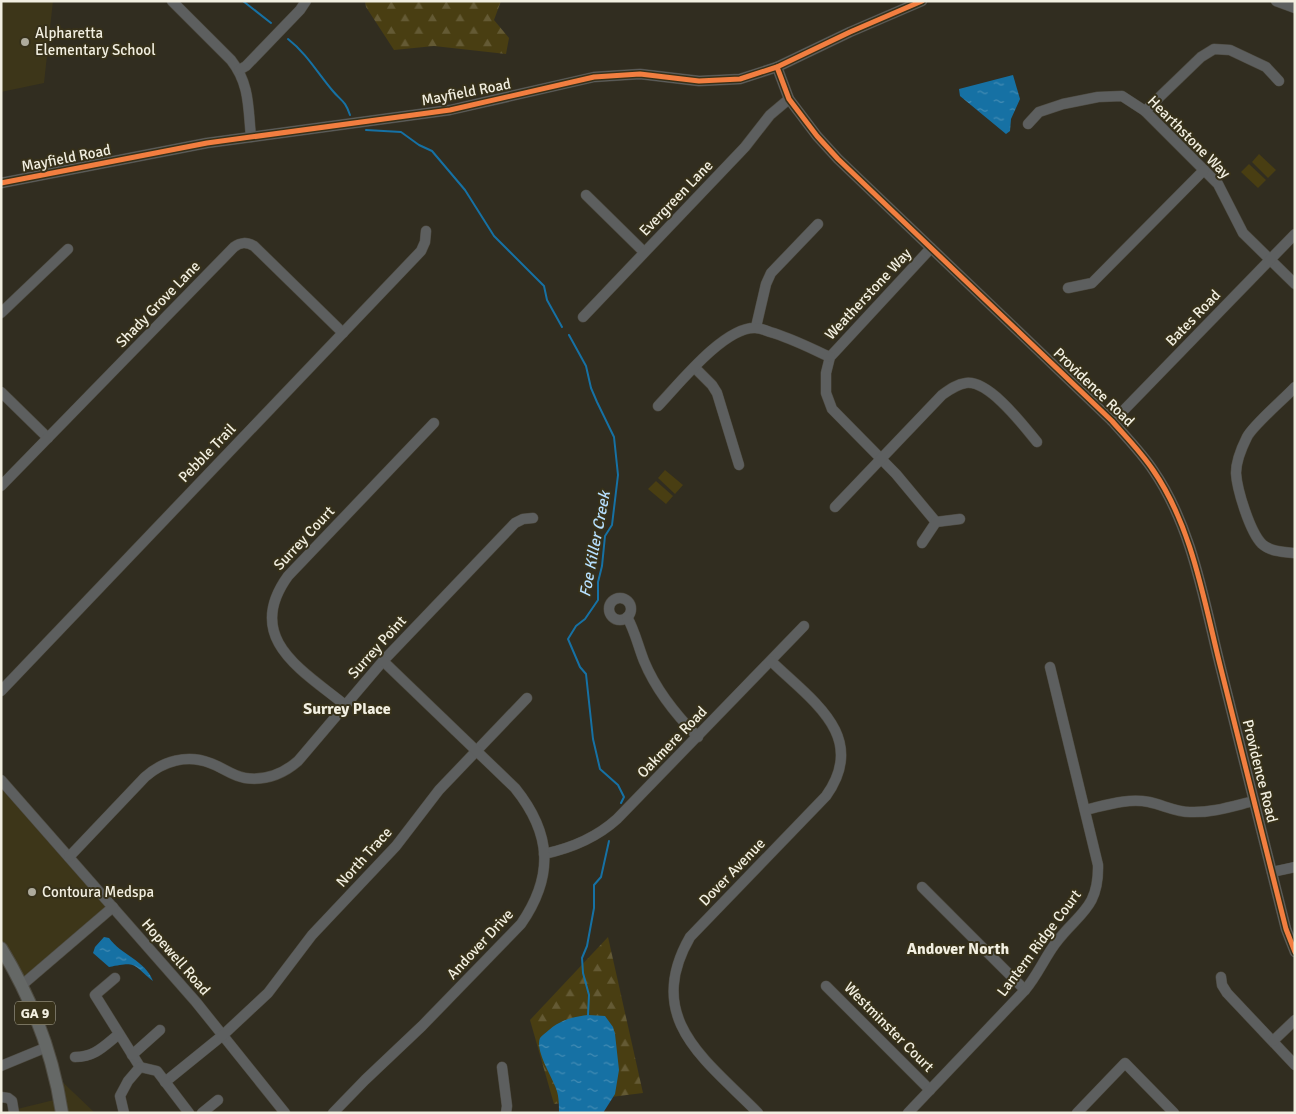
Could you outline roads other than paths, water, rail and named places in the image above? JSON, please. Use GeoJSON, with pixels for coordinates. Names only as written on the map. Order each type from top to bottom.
{"type":"FeatureCollection","features":[{"type":"Feature","properties":{"kind":"main road","name":"GA 9"},"geometry":{"type":"LineString","coordinates":[[1,948],[22,985],[40,1027],[53,1068],[62,1113]]}},
{"type":"Feature","properties":{"kind":"street"},"geometry":{"type":"LineString","coordinates":[[172,1],[239,70],[246,88],[251,137]]}},
{"type":"Feature","properties":{"kind":"street"},"geometry":{"type":"LineString","coordinates":[[239,70],[246,66],[300,10],[306,1]]}},
{"type":"Feature","properties":{"kind":"street","name":"Mayfield Road"},"geometry":{"type":"LineString","coordinates":[[1,184],[160,152],[251,137],[450,110],[594,77],[640,74],[699,81],[740,79],[776,66],[922,1]]}},
{"type":"Feature","properties":{"kind":"street"},"geometry":{"type":"LineString","coordinates":[[1276,1],[1295,8]]}},
{"type":"Feature","properties":{"kind":"street"},"geometry":{"type":"LineString","coordinates":[[1146,111],[1202,57],[1214,49],[1230,50],[1266,67],[1279,81]]}},
{"type":"Feature","properties":{"kind":"street","name":"Providence Road"},"geometry":{"type":"LineString","coordinates":[[776,66],[789,99],[817,136],[838,159],[1112,421],[1153,470],[1170,498],[1183,528],[1213,633],[1286,929],[1295,952]]}},
{"type":"Feature","properties":{"kind":"street","name":"Hearthstone Way"},"geometry":{"type":"LineString","coordinates":[[1028,124],[1039,112],[1063,104],[1098,97],[1122,96],[1146,111],[1204,170],[1222,191],[1238,228],[1295,284]]}},
{"type":"Feature","properties":{"kind":"street","name":"Evergreen Lane"},"geometry":{"type":"LineString","coordinates":[[583,317],[745,147],[770,115],[789,99]]}},
{"type":"Feature","properties":{"kind":"street"},"geometry":{"type":"LineString","coordinates":[[1068,288],[1092,283],[1204,170]]}},
{"type":"Feature","properties":{"kind":"street"},"geometry":{"type":"LineString","coordinates":[[586,195],[644,252]]}},
{"type":"Feature","properties":{"kind":"street"},"geometry":{"type":"LineString","coordinates":[[756,328],[766,284],[771,274],[818,224]]}},
{"type":"Feature","properties":{"kind":"street","name":"Pebble Trail"},"geometry":{"type":"LineString","coordinates":[[1,691],[421,252],[425,242],[426,231]]}},
{"type":"Feature","properties":{"kind":"street","name":"Bates Road"},"geometry":{"type":"LineString","coordinates":[[1112,421],[1295,234]]}},
{"type":"Feature","properties":{"kind":"street","name":"Shady Grove Lane"},"geometry":{"type":"LineString","coordinates":[[1,486],[239,243],[254,246],[343,333]]}},
{"type":"Feature","properties":{"kind":"street","name":"Weatherstone Way"},"geometry":{"type":"LineString","coordinates":[[931,248],[830,358],[826,373],[826,393],[832,409],[896,474],[936,522]]}},
{"type":"Feature","properties":{"kind":"street"},"geometry":{"type":"LineString","coordinates":[[1,313],[68,249]]}},
{"type":"Feature","properties":{"kind":"street"},"geometry":{"type":"LineString","coordinates":[[658,406],[720,343],[736,332],[756,328],[786,337],[830,358]]}},
{"type":"Feature","properties":{"kind":"street"},"geometry":{"type":"LineString","coordinates":[[695,368],[712,385],[717,393],[739,465]]}},
{"type":"Feature","properties":{"kind":"street"},"geometry":{"type":"LineString","coordinates":[[835,508],[942,395],[950,389],[968,382],[986,389],[994,395],[1037,442]]}},
{"type":"Feature","properties":{"kind":"street"},"geometry":{"type":"LineString","coordinates":[[1295,387],[1248,434],[1239,455],[1236,472],[1244,508],[1255,534],[1263,545],[1277,552],[1295,553]]}},
{"type":"Feature","properties":{"kind":"street"},"geometry":{"type":"LineString","coordinates":[[1,392],[48,438]]}},
{"type":"Feature","properties":{"kind":"street","name":"Surrey Court"},"geometry":{"type":"LineString","coordinates":[[345,705],[292,663],[282,650],[272,626],[272,612],[275,599],[280,587],[288,576],[434,424]]}},
{"type":"Feature","properties":{"kind":"street","name":"Surrey Point"},"geometry":{"type":"LineString","coordinates":[[69,857],[145,776],[160,766],[175,760],[193,759],[209,762],[244,778],[260,779],[275,776],[287,770],[298,761],[383,661],[515,523],[523,518],[533,518]]}},
{"type":"Feature","properties":{"kind":"street"},"geometry":{"type":"LineString","coordinates":[[922,543],[936,522],[960,519]]}},
{"type":"Feature","properties":{"kind":"street"},"geometry":{"type":"LineString","coordinates":[[627,617],[657,688],[676,714],[698,736]]}},
{"type":"Feature","properties":{"kind":"street","name":"Oakmere Road"},"geometry":{"type":"LineString","coordinates":[[544,854],[578,845],[608,827],[622,815],[804,626]]}},
{"type":"Feature","properties":{"kind":"street","name":"Andover Drive"},"geometry":{"type":"LineString","coordinates":[[333,1113],[422,1026],[520,924],[532,908],[544,872],[544,854],[539,827],[528,803],[516,788],[383,661]]}},
{"type":"Feature","properties":{"kind":"street","name":"Dover Avenue"},"geometry":{"type":"LineString","coordinates":[[758,1113],[688,1041],[677,1016],[673,985],[676,968],[690,937],[826,796],[834,785],[839,772],[841,747],[832,723],[824,712],[771,661]]}},
{"type":"Feature","properties":{"kind":"street","name":"Lantern Ridge Court"},"geometry":{"type":"LineString","coordinates":[[908,1113],[1025,990],[1056,943],[1087,909],[1096,893],[1099,878],[1098,864],[1050,667]]}},
{"type":"Feature","properties":{"kind":"street","name":"North Trace"},"geometry":{"type":"LineString","coordinates":[[165,1082],[223,1036],[268,993],[312,935],[396,846],[440,790],[476,750],[527,698]]}},
{"type":"Feature","properties":{"kind":"street","name":"Hopewell Road"},"geometry":{"type":"LineString","coordinates":[[1,780],[196,1002],[285,1113]]}},
{"type":"Feature","properties":{"kind":"street"},"geometry":{"type":"LineString","coordinates":[[1086,810],[1134,800],[1150,802],[1178,811],[1200,812],[1254,801]]}},
{"type":"Feature","properties":{"kind":"street"},"geometry":{"type":"LineString","coordinates":[[1272,872],[1295,867]]}},
{"type":"Feature","properties":{"kind":"street"},"geometry":{"type":"LineString","coordinates":[[922,886],[1025,990]]}},
{"type":"Feature","properties":{"kind":"street"},"geometry":{"type":"LineString","coordinates":[[22,985],[113,907]]}},
{"type":"Feature","properties":{"kind":"street"},"geometry":{"type":"LineString","coordinates":[[1221,977],[1222,985],[1227,993],[1295,1064]]}},
{"type":"Feature","properties":{"kind":"street"},"geometry":{"type":"LineString","coordinates":[[115,978],[94,995],[140,1067],[157,1071],[189,1113]]}},
{"type":"Feature","properties":{"kind":"street","name":"Westminster Court"},"geometry":{"type":"LineString","coordinates":[[826,986],[930,1090]]}},
{"type":"Feature","properties":{"kind":"street"},"geometry":{"type":"LineString","coordinates":[[1273,1041],[1295,1020]]}},
{"type":"Feature","properties":{"kind":"street"},"geometry":{"type":"LineString","coordinates":[[132,1055],[160,1030]]}},
{"type":"Feature","properties":{"kind":"street"},"geometry":{"type":"LineString","coordinates":[[74,1056],[84,1057],[94,1054],[119,1034]]}},
{"type":"Feature","properties":{"kind":"street"},"geometry":{"type":"LineString","coordinates":[[1,1066],[47,1047]]}},
{"type":"Feature","properties":{"kind":"street"},"geometry":{"type":"LineString","coordinates":[[1078,1113],[1125,1063],[1174,1113]]}},
{"type":"Feature","properties":{"kind":"street"},"geometry":{"type":"LineString","coordinates":[[124,1113],[120,1096],[128,1081],[140,1067]]}},
{"type":"Feature","properties":{"kind":"street"},"geometry":{"type":"LineString","coordinates":[[502,1067],[507,1106],[506,1113]]}},
{"type":"Feature","properties":{"kind":"street"},"geometry":{"type":"LineString","coordinates":[[1,1098],[8,1098],[12,1101],[14,1113]]}},
{"type":"Feature","properties":{"kind":"street"},"geometry":{"type":"LineString","coordinates":[[202,1113],[218,1100]]}},
{"type":"Feature","properties":{"kind":"water"},"geometry":{"type":"Polygon","coordinates":[[[1013,75],[1020,99],[1011,119],[1010,131],[1006,134],[960,96],[959,89],[1013,75]]]}},
{"type":"Feature","properties":{"kind":"water"},"geometry":{"type":"Polygon","coordinates":[[[104,937],[109,938],[139,963],[153,981],[134,965],[125,964],[109,967],[93,953],[95,947],[104,937]]]}},
{"type":"Feature","properties":{"kind":"water"},"geometry":{"type":"Polygon","coordinates":[[[588,1015],[605,1016],[613,1027],[619,1070],[615,1094],[603,1113],[559,1113],[557,1093],[541,1056],[540,1038],[562,1021],[588,1015]]]}},
{"type":"Feature","properties":{"kind":"waterway","name":"Foe Killer Creek"},"geometry":{"type":"LineString","coordinates":[[243,1],[271,23]]}},
{"type":"Feature","properties":{"kind":"waterway","name":"Foe Killer Creek"},"geometry":{"type":"LineString","coordinates":[[288,39],[306,57],[344,103],[350,115]]}},
{"type":"Feature","properties":{"kind":"waterway","name":"Foe Killer Creek"},"geometry":{"type":"LineString","coordinates":[[366,130],[401,132],[419,145],[432,151],[465,190],[494,236],[544,286],[547,300],[562,327]]}},
{"type":"Feature","properties":{"kind":"waterway","name":"Foe Killer Creek"},"geometry":{"type":"LineString","coordinates":[[569,335],[586,366],[591,388],[614,437],[618,475],[612,525],[605,536],[602,566],[598,582],[598,600],[585,619],[576,626],[568,639],[580,667],[586,674],[593,739],[600,769],[618,785],[624,797],[621,803]]}},
{"type":"Feature","properties":{"kind":"waterway","name":"Foe Killer Creek"},"geometry":{"type":"LineString","coordinates":[[588,1015],[589,995],[583,973],[582,958],[587,946],[594,908],[594,885],[601,877],[609,841]]}},
{"type":"Feature","properties":{"kind":"place","name":"Alpharetta Elementary School"},"geometry":{"type":"Point","coordinates":[25,42]}},
{"type":"Feature","properties":{"kind":"place","name":"Contoura Medspa"},"geometry":{"type":"Point","coordinates":[32,892]}},
{"type":"Feature","properties":{"kind":"district","name":"Surrey Place"},"geometry":{"type":"Point","coordinates":[347,708]}},
{"type":"Feature","properties":{"kind":"district","name":"Andover North"},"geometry":{"type":"Point","coordinates":[958,948]}}]}
